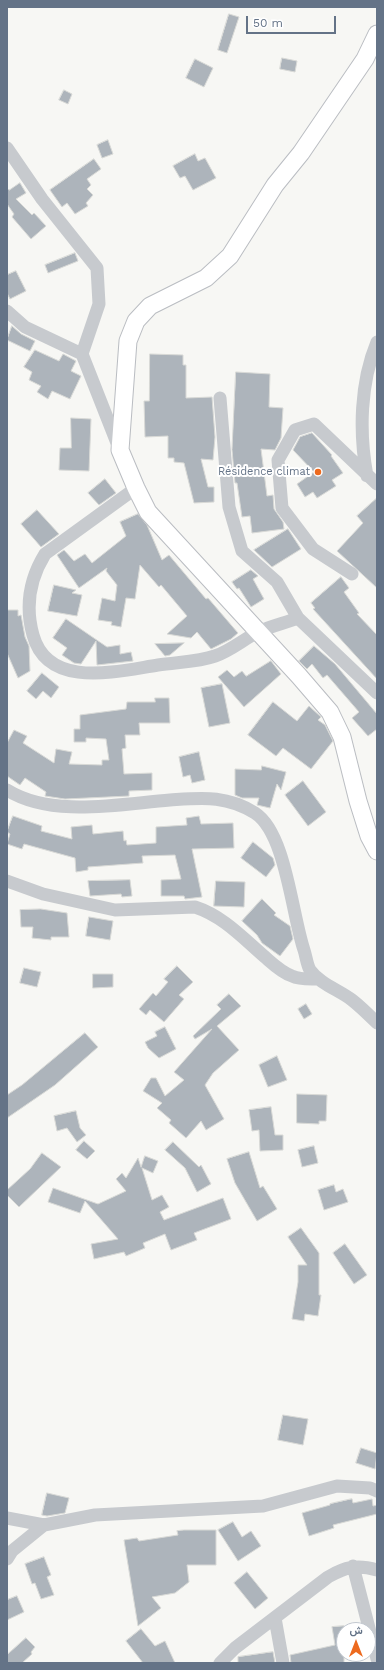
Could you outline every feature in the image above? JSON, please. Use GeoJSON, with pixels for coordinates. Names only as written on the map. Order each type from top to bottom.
{"type":"FeatureCollection","features":[{"type":"Feature","properties":{"kind":"main road"},"geometry":{"type":"LineString","coordinates":[[377,34],[365,59],[301,153],[276,185],[230,256],[206,278],[150,306],[136,321],[128,341],[120,450],[148,512],[259,632],[330,712],[342,737],[358,801],[369,836],[377,852]]}},
{"type":"Feature","properties":{"kind":"street"},"geometry":{"type":"LineString","coordinates":[[7,148],[42,200],[97,268],[98,304],[82,354],[120,450]]}},
{"type":"Feature","properties":{"kind":"street"},"geometry":{"type":"LineString","coordinates":[[7,311],[25,327],[82,354]]}},
{"type":"Feature","properties":{"kind":"street"},"geometry":{"type":"LineString","coordinates":[[372,480],[363,451],[362,426],[366,389],[373,352],[377,342]]}},
{"type":"Feature","properties":{"kind":"street"},"geometry":{"type":"LineString","coordinates":[[220,398],[229,507],[242,551],[277,582],[298,618],[377,693]]}},
{"type":"Feature","properties":{"kind":"street"},"geometry":{"type":"LineString","coordinates":[[352,574],[313,549],[282,508],[278,460],[295,430],[314,424],[338,445],[372,480]]}},
{"type":"Feature","properties":{"kind":"street"},"geometry":{"type":"LineString","coordinates":[[136,488],[44,554],[36,568],[29,593],[29,619],[35,641],[46,659],[58,667],[75,672],[101,674],[216,656],[259,632],[298,618]]}},
{"type":"Feature","properties":{"kind":"street"},"geometry":{"type":"LineString","coordinates":[[7,790],[24,799],[54,806],[97,806],[218,798],[238,804],[256,814],[270,829],[278,846],[300,940],[310,970],[319,979],[353,1000],[377,1022]]}},
{"type":"Feature","properties":{"kind":"street"},"geometry":{"type":"LineString","coordinates":[[7,881],[43,894],[115,910],[195,907],[207,911],[221,919],[279,969],[292,977],[304,980],[319,979]]}},
{"type":"Feature","properties":{"kind":"street"},"geometry":{"type":"LineString","coordinates":[[7,1518],[44,1525],[96,1515],[263,1506],[337,1486],[370,1488],[377,1491]]}},
{"type":"Feature","properties":{"kind":"street"},"geometry":{"type":"LineString","coordinates":[[7,1559],[12,1551],[44,1525]]}},
{"type":"Feature","properties":{"kind":"street"},"geometry":{"type":"LineString","coordinates":[[353,1566],[377,1659]]}},
{"type":"Feature","properties":{"kind":"street"},"geometry":{"type":"LineString","coordinates":[[220,1663],[234,1648],[328,1577],[342,1569],[353,1566],[377,1570]]}},
{"type":"Feature","properties":{"kind":"street"},"geometry":{"type":"LineString","coordinates":[[275,1618],[283,1663]]}},
{"type":"Feature","properties":{"kind":"building"},"geometry":{"type":"Polygon","coordinates":[[[229,14],[239,17],[227,53],[218,50],[229,14]]]}},
{"type":"Feature","properties":{"kind":"building"},"geometry":{"type":"Polygon","coordinates":[[[282,58],[297,61],[295,72],[280,69],[282,58]]]}},
{"type":"Feature","properties":{"kind":"building"},"geometry":{"type":"Polygon","coordinates":[[[195,59],[213,68],[204,87],[186,78],[195,59]]]}},
{"type":"Feature","properties":{"kind":"building"},"geometry":{"type":"Polygon","coordinates":[[[64,90],[72,94],[68,104],[59,100],[64,90]]]}},
{"type":"Feature","properties":{"kind":"building"},"geometry":{"type":"Polygon","coordinates":[[[108,140],[113,154],[102,158],[97,145],[108,140]]]}},
{"type":"Feature","properties":{"kind":"building"},"geometry":{"type":"Polygon","coordinates":[[[195,154],[198,161],[205,158],[216,178],[193,190],[185,176],[180,178],[173,166],[195,154]]]}},
{"type":"Feature","properties":{"kind":"building"},"geometry":{"type":"Polygon","coordinates":[[[94,159],[101,169],[87,179],[91,185],[87,189],[93,195],[86,203],[88,206],[75,214],[67,203],[62,207],[50,190],[94,159]]]}},
{"type":"Feature","properties":{"kind":"building"},"geometry":{"type":"Polygon","coordinates":[[[20,183],[26,193],[16,199],[32,215],[34,213],[46,226],[31,239],[12,217],[14,214],[7,204],[7,188],[9,190],[20,183]]]}},
{"type":"Feature","properties":{"kind":"building"},"geometry":{"type":"Polygon","coordinates":[[[75,253],[78,261],[48,273],[45,265],[75,253]]]}},
{"type":"Feature","properties":{"kind":"building"},"geometry":{"type":"Polygon","coordinates":[[[16,271],[26,291],[10,299],[7,293],[7,275],[16,271]]]}},
{"type":"Feature","properties":{"kind":"building"},"geometry":{"type":"Polygon","coordinates":[[[12,326],[21,334],[35,341],[30,351],[7,340],[12,326]]]}},
{"type":"Feature","properties":{"kind":"building"},"geometry":{"type":"Polygon","coordinates":[[[35,350],[59,361],[63,354],[76,361],[71,371],[81,376],[70,399],[52,391],[48,399],[37,392],[41,386],[29,380],[32,372],[24,367],[35,350]]]}},
{"type":"Feature","properties":{"kind":"building"},"geometry":{"type":"Polygon","coordinates":[[[150,354],[183,355],[183,365],[186,365],[186,398],[212,397],[215,437],[213,460],[201,459],[208,487],[214,487],[214,502],[194,503],[184,463],[174,462],[174,458],[168,458],[168,436],[145,437],[144,401],[149,401],[150,354]]]}},
{"type":"Feature","properties":{"kind":"building"},"geometry":{"type":"Polygon","coordinates":[[[236,372],[270,374],[269,407],[283,408],[281,438],[275,450],[261,449],[267,496],[273,495],[274,509],[283,522],[284,529],[252,533],[250,516],[242,517],[237,483],[235,483],[232,450],[236,372]]]}},
{"type":"Feature","properties":{"kind":"building"},"geometry":{"type":"Polygon","coordinates":[[[71,418],[91,419],[89,471],[59,470],[60,448],[71,448],[71,418]]]}},
{"type":"Feature","properties":{"kind":"building"},"geometry":{"type":"Polygon","coordinates":[[[312,433],[332,455],[331,456],[343,473],[332,480],[336,486],[317,498],[313,492],[305,497],[297,484],[314,472],[293,450],[300,437],[312,433]]]}},
{"type":"Feature","properties":{"kind":"building"},"geometry":{"type":"Polygon","coordinates":[[[105,479],[116,493],[99,505],[88,493],[105,479]]]}},
{"type":"Feature","properties":{"kind":"building"},"geometry":{"type":"Polygon","coordinates":[[[377,498],[377,588],[337,551],[363,523],[357,516],[377,498]]]}},
{"type":"Feature","properties":{"kind":"building"},"geometry":{"type":"Polygon","coordinates":[[[37,510],[59,534],[41,547],[21,524],[37,510]]]}},
{"type":"Feature","properties":{"kind":"building"},"geometry":{"type":"Polygon","coordinates":[[[138,514],[147,525],[162,560],[169,555],[206,599],[208,598],[238,633],[231,639],[211,649],[197,632],[191,638],[167,634],[187,616],[161,585],[159,587],[140,565],[135,599],[126,598],[121,627],[111,625],[112,622],[98,620],[102,598],[115,601],[117,585],[106,571],[107,568],[79,588],[57,555],[64,550],[74,561],[85,554],[92,563],[126,536],[120,522],[138,514]]]}},
{"type":"Feature","properties":{"kind":"building"},"geometry":{"type":"Polygon","coordinates":[[[288,529],[301,549],[272,567],[254,550],[288,529]]]}},
{"type":"Feature","properties":{"kind":"building"},"geometry":{"type":"Polygon","coordinates":[[[251,570],[258,576],[253,579],[264,599],[251,607],[239,588],[237,589],[232,582],[251,570]]]}},
{"type":"Feature","properties":{"kind":"building"},"geometry":{"type":"Polygon","coordinates":[[[341,577],[349,588],[344,592],[359,613],[357,614],[377,635],[377,679],[313,609],[315,608],[311,603],[341,577]]]}},
{"type":"Feature","properties":{"kind":"building"},"geometry":{"type":"Polygon","coordinates":[[[54,585],[76,590],[72,593],[82,595],[77,616],[48,611],[54,585]]]}},
{"type":"Feature","properties":{"kind":"building"},"geometry":{"type":"Polygon","coordinates":[[[7,610],[18,610],[18,616],[21,615],[25,637],[29,646],[30,671],[18,678],[7,653],[7,610]]]}},
{"type":"Feature","properties":{"kind":"building"},"geometry":{"type":"Polygon","coordinates":[[[66,619],[107,647],[120,645],[120,654],[131,652],[133,661],[97,665],[96,641],[81,664],[74,663],[62,655],[67,648],[53,638],[66,619]]]}},
{"type":"Feature","properties":{"kind":"building"},"geometry":{"type":"Polygon","coordinates":[[[184,643],[170,655],[165,656],[155,644],[184,643]]]}},
{"type":"Feature","properties":{"kind":"building"},"geometry":{"type":"Polygon","coordinates":[[[314,646],[335,664],[377,714],[377,729],[368,736],[352,718],[359,712],[327,675],[323,678],[312,664],[307,669],[299,661],[314,646]]]}},
{"type":"Feature","properties":{"kind":"building"},"geometry":{"type":"Polygon","coordinates":[[[271,661],[281,674],[244,707],[218,677],[227,670],[234,677],[242,671],[246,676],[271,661]]]}},
{"type":"Feature","properties":{"kind":"building"},"geometry":{"type":"Polygon","coordinates":[[[42,673],[59,687],[51,698],[43,691],[36,699],[27,691],[42,673]]]}},
{"type":"Feature","properties":{"kind":"building"},"geometry":{"type":"Polygon","coordinates":[[[222,684],[230,723],[209,727],[201,688],[222,684]]]}},
{"type":"Feature","properties":{"kind":"building"},"geometry":{"type":"Polygon","coordinates":[[[155,698],[169,698],[170,723],[139,723],[140,735],[125,735],[126,748],[122,749],[124,774],[152,773],[152,790],[129,791],[129,796],[65,799],[45,796],[46,792],[25,778],[20,785],[7,776],[7,743],[14,730],[27,736],[23,743],[54,763],[56,749],[72,752],[69,764],[102,765],[102,760],[109,760],[106,739],[86,738],[86,742],[74,742],[74,729],[80,729],[80,715],[126,709],[127,702],[155,702],[155,698]]]}},
{"type":"Feature","properties":{"kind":"building"},"geometry":{"type":"Polygon","coordinates":[[[273,702],[297,721],[309,706],[321,717],[318,720],[325,725],[333,741],[311,769],[283,748],[276,756],[248,735],[273,702]]]}},
{"type":"Feature","properties":{"kind":"building"},"geometry":{"type":"Polygon","coordinates":[[[199,752],[205,780],[192,783],[190,775],[183,777],[179,757],[199,752]]]}},
{"type":"Feature","properties":{"kind":"building"},"geometry":{"type":"Polygon","coordinates":[[[262,766],[286,772],[281,790],[277,784],[270,808],[257,805],[259,798],[242,798],[235,795],[235,769],[261,770],[262,766]]]}},
{"type":"Feature","properties":{"kind":"building"},"geometry":{"type":"Polygon","coordinates":[[[303,781],[326,812],[308,826],[285,795],[303,781]]]}},
{"type":"Feature","properties":{"kind":"building"},"geometry":{"type":"Polygon","coordinates":[[[13,816],[42,826],[41,831],[72,839],[71,827],[92,825],[93,834],[123,831],[124,841],[126,840],[127,845],[156,843],[156,827],[187,825],[186,818],[199,816],[201,824],[233,823],[234,848],[192,849],[202,897],[185,899],[184,896],[161,896],[161,880],[181,879],[175,855],[142,856],[143,863],[88,867],[88,870],[76,872],[75,858],[24,844],[22,849],[7,844],[10,834],[7,832],[13,816]]]}},
{"type":"Feature","properties":{"kind":"building"},"geometry":{"type":"Polygon","coordinates":[[[253,842],[273,858],[275,865],[266,877],[241,858],[253,842]]]}},
{"type":"Feature","properties":{"kind":"building"},"geometry":{"type":"Polygon","coordinates":[[[130,880],[132,896],[122,897],[121,894],[90,896],[88,881],[130,880]]]}},
{"type":"Feature","properties":{"kind":"building"},"geometry":{"type":"Polygon","coordinates":[[[216,881],[245,882],[244,907],[214,906],[216,881]]]}},
{"type":"Feature","properties":{"kind":"building"},"geometry":{"type":"Polygon","coordinates":[[[262,899],[276,913],[274,915],[290,926],[293,939],[280,956],[262,943],[257,935],[242,921],[262,899]]]}},
{"type":"Feature","properties":{"kind":"building"},"geometry":{"type":"Polygon","coordinates":[[[41,909],[67,913],[69,937],[51,937],[51,940],[32,938],[33,927],[21,927],[20,910],[41,909]]]}},
{"type":"Feature","properties":{"kind":"building"},"geometry":{"type":"Polygon","coordinates":[[[89,917],[113,921],[110,940],[86,936],[89,917]]]}},
{"type":"Feature","properties":{"kind":"building"},"geometry":{"type":"Polygon","coordinates":[[[177,966],[193,982],[179,995],[184,999],[164,1022],[150,1010],[146,1015],[139,1009],[153,993],[156,996],[168,982],[164,979],[177,966]]]}},
{"type":"Feature","properties":{"kind":"building"},"geometry":{"type":"Polygon","coordinates":[[[24,968],[41,972],[37,987],[20,983],[24,968]]]}},
{"type":"Feature","properties":{"kind":"building"},"geometry":{"type":"Polygon","coordinates":[[[93,974],[113,974],[113,987],[93,988],[93,974]]]}},
{"type":"Feature","properties":{"kind":"building"},"geometry":{"type":"Polygon","coordinates":[[[229,994],[241,1006],[217,1026],[239,1050],[213,1073],[205,1085],[224,1119],[206,1130],[201,1121],[186,1138],[169,1123],[171,1120],[157,1108],[162,1103],[143,1091],[151,1078],[156,1078],[165,1096],[184,1080],[174,1072],[212,1029],[195,1039],[193,1036],[221,1009],[217,1005],[229,994]]]}},
{"type":"Feature","properties":{"kind":"building"},"geometry":{"type":"Polygon","coordinates":[[[306,1004],[312,1014],[304,1019],[298,1009],[306,1004]]]}},
{"type":"Feature","properties":{"kind":"building"},"geometry":{"type":"Polygon","coordinates":[[[165,1027],[176,1049],[159,1058],[148,1048],[145,1042],[157,1036],[155,1032],[165,1027]]]}},
{"type":"Feature","properties":{"kind":"building"},"geometry":{"type":"Polygon","coordinates":[[[85,1033],[98,1047],[55,1085],[7,1118],[7,1095],[22,1085],[85,1033]]]}},
{"type":"Feature","properties":{"kind":"building"},"geometry":{"type":"Polygon","coordinates":[[[277,1056],[287,1080],[268,1087],[259,1065],[277,1056]]]}},
{"type":"Feature","properties":{"kind":"building"},"geometry":{"type":"Polygon","coordinates":[[[297,1094],[327,1095],[326,1121],[319,1121],[319,1124],[297,1123],[297,1094]]]}},
{"type":"Feature","properties":{"kind":"building"},"geometry":{"type":"Polygon","coordinates":[[[271,1107],[275,1135],[283,1135],[283,1150],[260,1151],[259,1130],[252,1131],[249,1110],[271,1107]]]}},
{"type":"Feature","properties":{"kind":"building"},"geometry":{"type":"Polygon","coordinates":[[[76,1111],[80,1128],[86,1135],[77,1142],[67,1128],[57,1131],[54,1116],[76,1111]]]}},
{"type":"Feature","properties":{"kind":"building"},"geometry":{"type":"Polygon","coordinates":[[[84,1141],[95,1151],[87,1159],[76,1150],[84,1141]]]}},
{"type":"Feature","properties":{"kind":"building"},"geometry":{"type":"Polygon","coordinates":[[[173,1142],[199,1167],[201,1165],[211,1184],[197,1192],[185,1168],[165,1150],[173,1142]]]}},
{"type":"Feature","properties":{"kind":"building"},"geometry":{"type":"Polygon","coordinates":[[[314,1146],[318,1163],[302,1167],[298,1150],[314,1146]]]}},
{"type":"Feature","properties":{"kind":"building"},"geometry":{"type":"Polygon","coordinates":[[[249,1152],[260,1188],[263,1186],[277,1209],[257,1221],[235,1183],[227,1159],[249,1152]]]}},
{"type":"Feature","properties":{"kind":"building"},"geometry":{"type":"Polygon","coordinates":[[[42,1153],[61,1167],[19,1207],[7,1195],[7,1190],[30,1169],[42,1153]]]}},
{"type":"Feature","properties":{"kind":"building"},"geometry":{"type":"Polygon","coordinates":[[[145,1156],[158,1161],[153,1173],[142,1168],[152,1200],[162,1195],[169,1207],[160,1212],[164,1220],[223,1198],[231,1219],[194,1233],[197,1240],[171,1250],[165,1234],[143,1243],[145,1248],[126,1256],[124,1252],[94,1259],[91,1244],[118,1239],[85,1201],[80,1213],[48,1202],[53,1188],[98,1204],[126,1191],[116,1179],[122,1173],[126,1178],[138,1158],[141,1167],[145,1156]]]}},
{"type":"Feature","properties":{"kind":"building"},"geometry":{"type":"Polygon","coordinates":[[[334,1185],[336,1192],[343,1189],[348,1202],[324,1210],[318,1190],[334,1185]]]}},
{"type":"Feature","properties":{"kind":"building"},"geometry":{"type":"Polygon","coordinates":[[[301,1228],[319,1253],[319,1295],[321,1295],[318,1316],[305,1314],[304,1321],[292,1319],[298,1282],[298,1265],[307,1265],[288,1237],[301,1228]]]}},
{"type":"Feature","properties":{"kind":"building"},"geometry":{"type":"Polygon","coordinates":[[[345,1244],[367,1275],[354,1284],[333,1253],[345,1244]]]}},
{"type":"Feature","properties":{"kind":"building"},"geometry":{"type":"Polygon","coordinates":[[[283,1415],[308,1419],[303,1445],[278,1440],[283,1415]]]}},
{"type":"Feature","properties":{"kind":"building"},"geometry":{"type":"Polygon","coordinates":[[[361,1448],[377,1453],[375,1469],[356,1463],[361,1448]]]}},
{"type":"Feature","properties":{"kind":"building"},"geometry":{"type":"Polygon","coordinates":[[[47,1493],[69,1498],[65,1513],[47,1516],[42,1515],[47,1493]]]}},
{"type":"Feature","properties":{"kind":"building"},"geometry":{"type":"Polygon","coordinates":[[[352,1499],[353,1503],[372,1499],[373,1506],[377,1505],[377,1514],[333,1525],[334,1528],[309,1536],[302,1513],[352,1499]]]}},
{"type":"Feature","properties":{"kind":"building"},"geometry":{"type":"Polygon","coordinates":[[[233,1522],[242,1537],[251,1531],[261,1546],[238,1561],[218,1530],[233,1522]]]}},
{"type":"Feature","properties":{"kind":"building"},"geometry":{"type":"Polygon","coordinates":[[[216,1530],[216,1565],[187,1565],[189,1582],[175,1593],[152,1597],[161,1608],[138,1626],[124,1540],[137,1538],[139,1541],[178,1535],[177,1531],[216,1530]]]}},
{"type":"Feature","properties":{"kind":"building"},"geometry":{"type":"Polygon","coordinates":[[[44,1557],[51,1575],[47,1577],[54,1595],[41,1599],[35,1583],[32,1584],[25,1564],[44,1557]]]}},
{"type":"Feature","properties":{"kind":"building"},"geometry":{"type":"Polygon","coordinates":[[[247,1572],[268,1598],[255,1609],[234,1583],[247,1572]]]}},
{"type":"Feature","properties":{"kind":"building"},"geometry":{"type":"Polygon","coordinates":[[[17,1596],[24,1612],[7,1620],[7,1600],[17,1596]]]}},
{"type":"Feature","properties":{"kind":"building"},"geometry":{"type":"Polygon","coordinates":[[[332,1627],[336,1627],[336,1662],[344,1663],[291,1663],[290,1655],[335,1645],[332,1627]]]}},
{"type":"Feature","properties":{"kind":"building"},"geometry":{"type":"Polygon","coordinates":[[[141,1629],[155,1646],[165,1641],[175,1663],[143,1663],[126,1641],[141,1629]]]}},
{"type":"Feature","properties":{"kind":"building"},"geometry":{"type":"Polygon","coordinates":[[[26,1638],[35,1647],[31,1652],[32,1654],[22,1663],[7,1663],[7,1655],[26,1638]]]}},
{"type":"Feature","properties":{"kind":"building"},"geometry":{"type":"Polygon","coordinates":[[[273,1652],[275,1663],[238,1663],[238,1657],[273,1652]]]}},
{"type":"Feature","properties":{"kind":"place","name":"Résidence climat"},"geometry":{"type":"Point","coordinates":[318,472]}}]}
